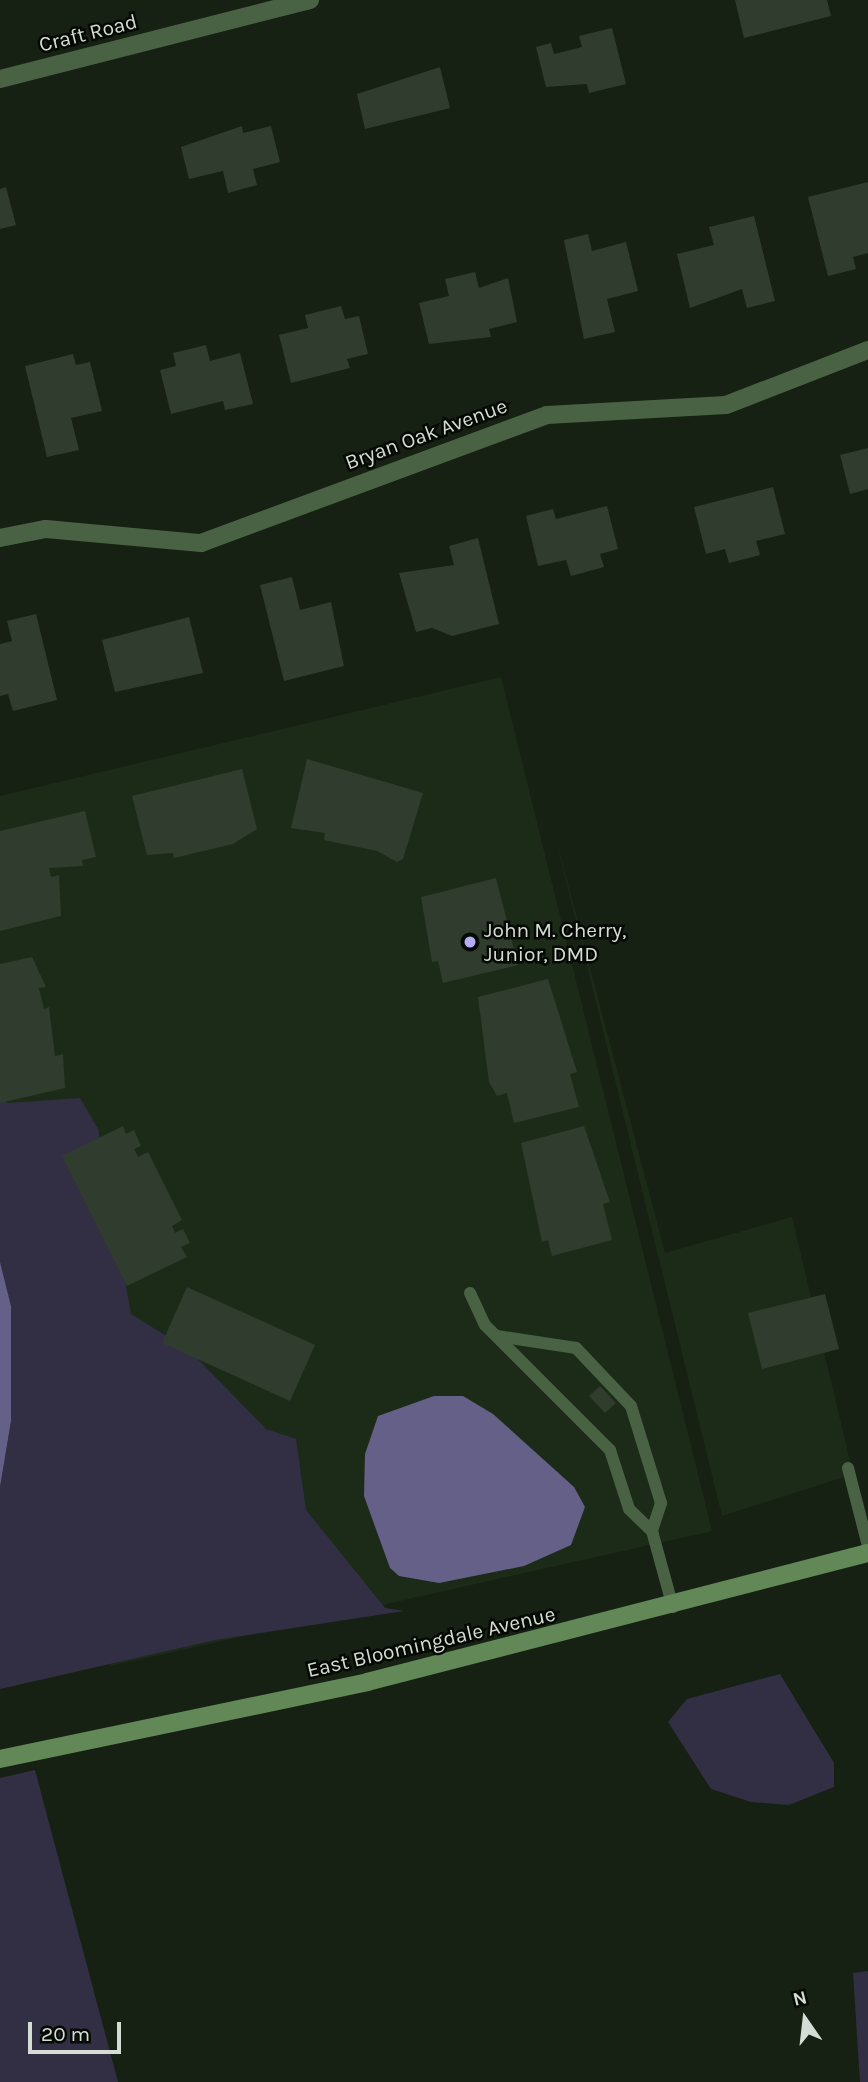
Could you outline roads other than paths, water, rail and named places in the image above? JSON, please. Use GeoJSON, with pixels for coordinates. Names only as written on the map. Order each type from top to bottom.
{"type":"FeatureCollection","features":[{"type":"Feature","properties":{"kind":"main road","name":"East Bloomingdale Avenue"},"geometry":{"type":"LineString","coordinates":[[0,1759],[367,1682],[673,1606],[868,1553]]}},
{"type":"Feature","properties":{"kind":"street","name":"Craft Road"},"geometry":{"type":"LineString","coordinates":[[0,79],[310,0]]}},
{"type":"Feature","properties":{"kind":"street","name":"Bryan Oak Avenue"},"geometry":{"type":"LineString","coordinates":[[0,538],[46,529],[201,543],[547,415],[726,405],[868,350]]}},
{"type":"Feature","properties":{"kind":"lane"},"geometry":{"type":"LineString","coordinates":[[470,1293],[497,1336],[590,1424],[610,1450],[629,1508],[652,1531],[673,1606]]}},
{"type":"Feature","properties":{"kind":"lane"},"geometry":{"type":"LineString","coordinates":[[497,1336],[576,1348],[617,1387],[649,1447],[661,1503],[652,1531]]}},
{"type":"Feature","properties":{"kind":"lane"},"geometry":{"type":"LineString","coordinates":[[848,1468],[868,1546]]}},
{"type":"Feature","properties":{"kind":"place","name":"John M. Cherry, Junior, DMD"},"geometry":{"type":"Point","coordinates":[470,942]}}]}
